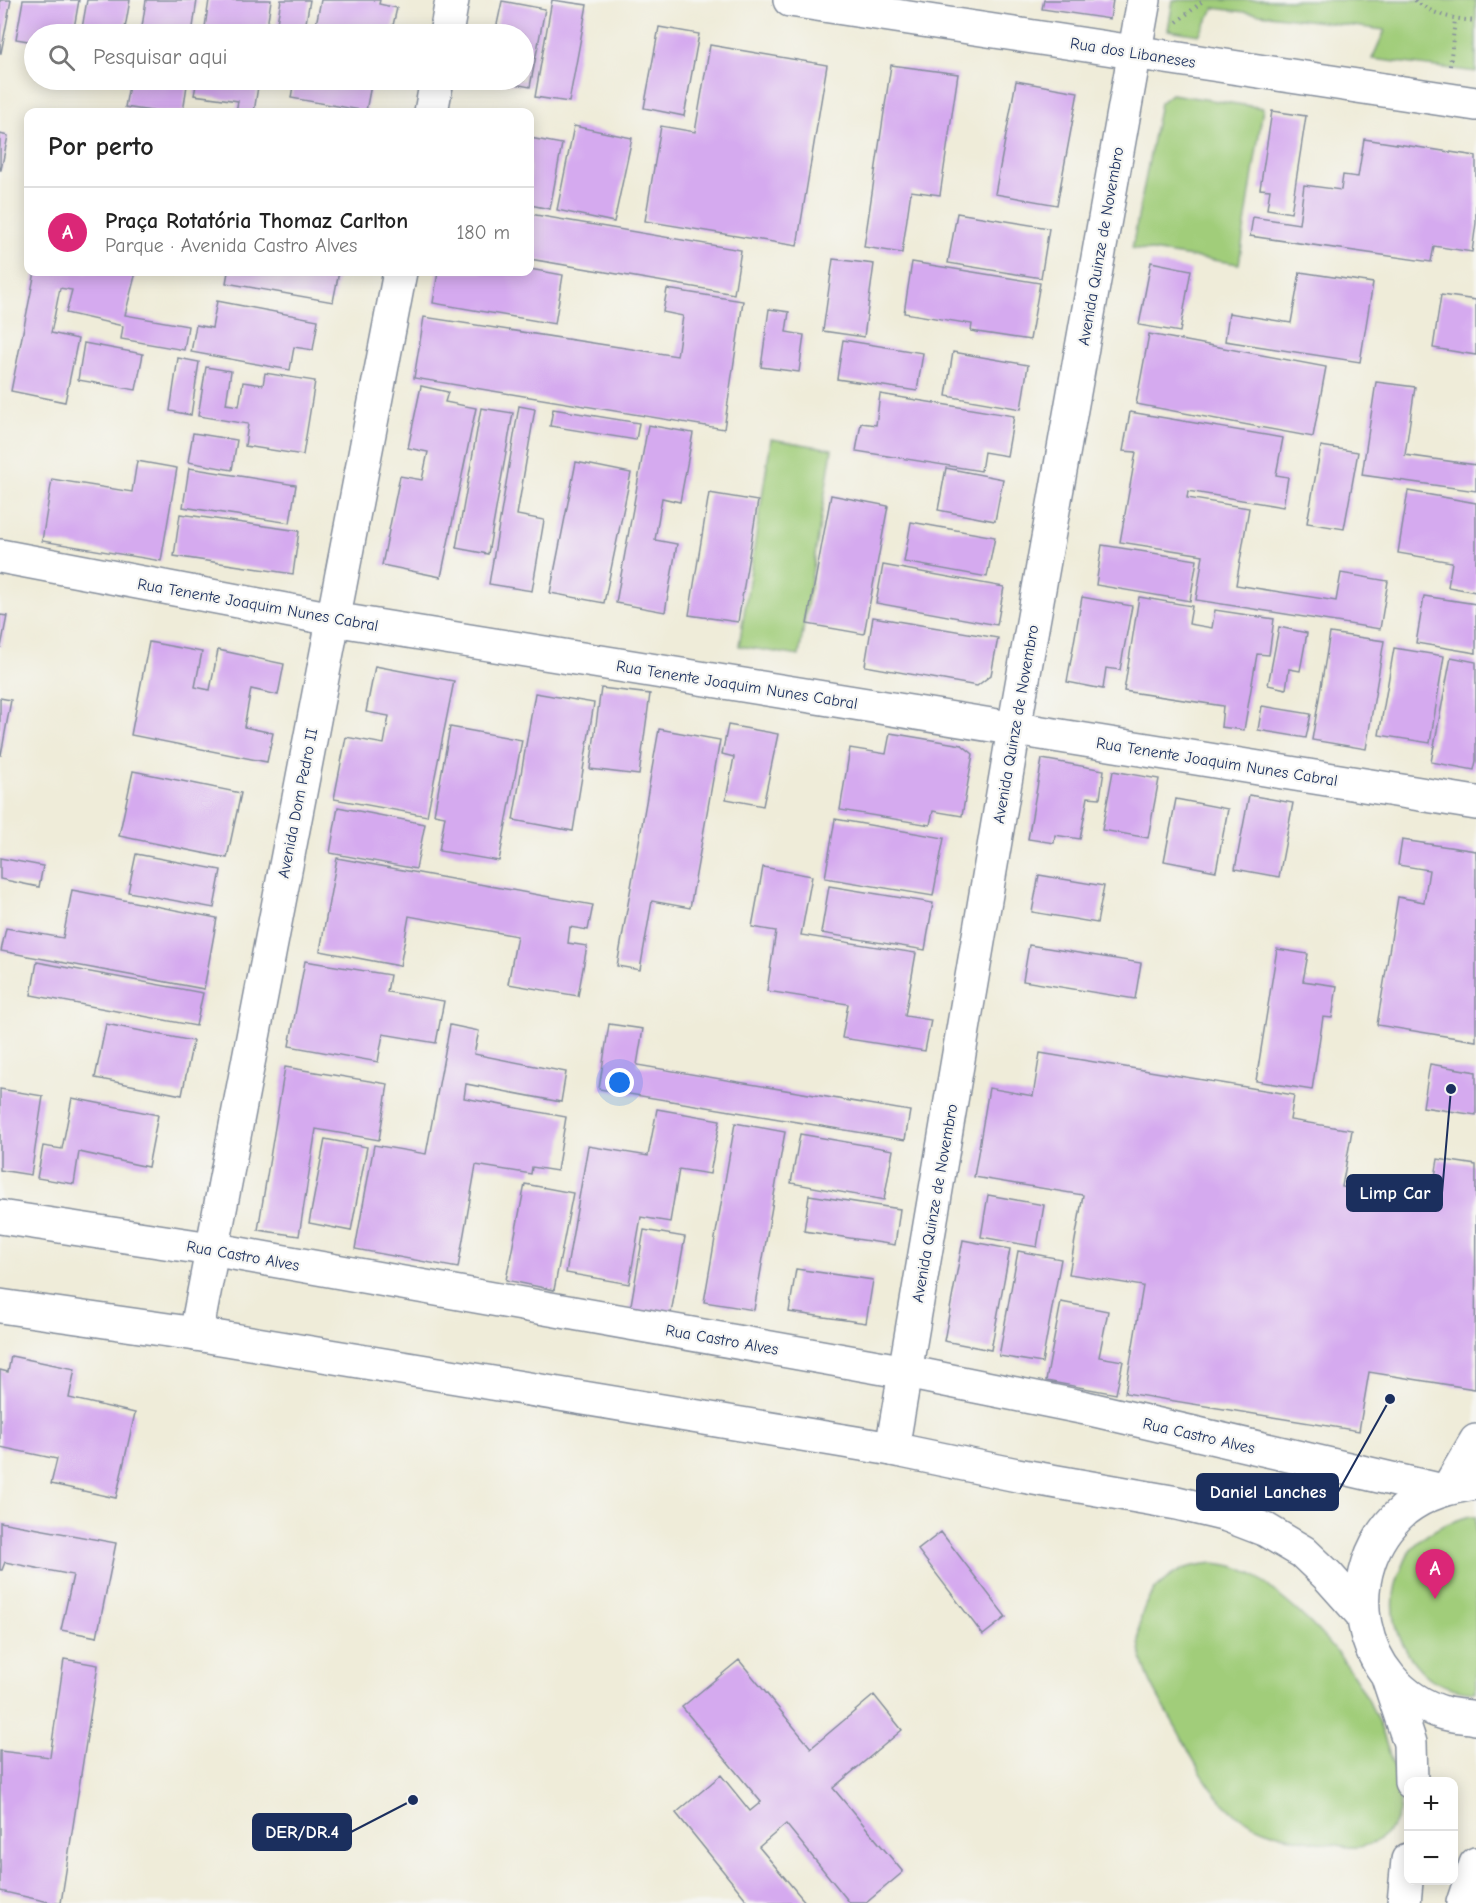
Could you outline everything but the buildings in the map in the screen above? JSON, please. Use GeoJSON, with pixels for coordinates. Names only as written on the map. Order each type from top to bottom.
{"type":"FeatureCollection","features":[{"type":"Feature","properties":{"kind":"street"},"geometry":{"type":"LineString","coordinates":[[448,24],[452,0]]}},
{"type":"Feature","properties":{"kind":"street","name":"Rua dos Libaneses"},"geometry":{"type":"LineString","coordinates":[[790,0],[1461,102]]}},
{"type":"Feature","properties":{"kind":"street","name":"Avenida Quinze de Novembro"},"geometry":{"type":"LineString","coordinates":[[892,1449],[1014,729],[1144,0]]}},
{"type":"Feature","properties":{"kind":"street"},"geometry":{"type":"LineString","coordinates":[[432,108],[435,90]]}},
{"type":"Feature","properties":{"kind":"street","name":"Avenida Dom Pedro II"},"geometry":{"type":"LineString","coordinates":[[196,1334],[399,276]]}},
{"type":"Feature","properties":{"kind":"street","name":"Rua Tenente Joaquim Nunes Cabral"},"geometry":{"type":"LineString","coordinates":[[0,556],[333,619],[1476,803]]}},
{"type":"Feature","properties":{"kind":"street","name":"Rua Castro Alves"},"geometry":{"type":"LineString","coordinates":[[0,1217],[211,1249],[906,1372],[1454,1487]]}},
{"type":"Feature","properties":{"kind":"street"},"geometry":{"type":"LineString","coordinates":[[0,1306],[196,1334],[892,1449],[1017,1475],[1178,1503],[1227,1515],[1266,1530],[1303,1552],[1362,1614]]}},
{"type":"Feature","properties":{"kind":"street"},"geometry":{"type":"LineString","coordinates":[[1411,1777],[1410,1743],[1388,1675],[1370,1646],[1362,1614],[1364,1576],[1379,1539],[1405,1510],[1454,1487],[1476,1441]]}},
{"type":"Feature","properties":{"kind":"street"},"geometry":{"type":"LineString","coordinates":[[1388,1675],[1413,1698],[1444,1713],[1476,1718]]}},
{"type":"Feature","properties":{"kind":"street"},"geometry":{"type":"LineString","coordinates":[[1463,1903],[1476,1863]]}},
{"type":"Feature","properties":{"kind":"street"},"geometry":{"type":"LineString","coordinates":[[1404,1903],[1406,1885]]}},
{"type":"Feature","properties":{"kind":"path"},"geometry":{"type":"LineString","coordinates":[[1415,0],[1423,8],[1455,19],[1476,21]]}},
{"type":"Feature","properties":{"kind":"path"},"geometry":{"type":"LineString","coordinates":[[1455,19],[1461,102]]}},
{"type":"Feature","properties":{"kind":"green space"},"geometry":{"type":"Polygon","coordinates":[[[1173,0],[1476,0],[1476,72],[1372,59],[1385,30],[1214,8],[1199,35],[1168,30],[1173,0]]]}},
{"type":"Feature","properties":{"kind":"green space"},"geometry":{"type":"Polygon","coordinates":[[[1171,94],[1263,108],[1239,264],[1132,248],[1160,103],[1171,94]]]}},
{"type":"Feature","properties":{"kind":"green space"},"geometry":{"type":"Polygon","coordinates":[[[771,439],[832,449],[799,656],[739,646],[771,439]]]}},
{"type":"Feature","properties":{"kind":"green space"},"geometry":{"type":"Polygon","coordinates":[[[1470,1516],[1476,1516],[1476,1692],[1449,1687],[1425,1674],[1406,1651],[1396,1623],[1394,1609],[1397,1580],[1411,1550],[1424,1537],[1438,1528],[1470,1516]]]}},
{"type":"Feature","properties":{"kind":"green space"},"geometry":{"type":"Polygon","coordinates":[[[1213,1563],[1230,1565],[1253,1575],[1298,1611],[1334,1649],[1363,1690],[1384,1737],[1395,1774],[1400,1803],[1399,1812],[1391,1829],[1373,1843],[1348,1847],[1285,1836],[1257,1826],[1232,1811],[1215,1793],[1201,1772],[1150,1680],[1139,1641],[1143,1611],[1158,1586],[1186,1568],[1213,1563]]]}},
{"type":"Feature","properties":{"kind":"place","name":"Limp Car"},"geometry":{"type":"Point","coordinates":[1451,1089]}},
{"type":"Feature","properties":{"kind":"place","name":"Daniel Lanches"},"geometry":{"type":"Point","coordinates":[1390,1399]}},
{"type":"Feature","properties":{"kind":"place","name":"Praça Rotatória Thomaz Carlton"},"geometry":{"type":"Point","coordinates":[1435,1599]}},
{"type":"Feature","properties":{"kind":"place","name":"DER/DR.4"},"geometry":{"type":"Point","coordinates":[413,1800]}}]}
